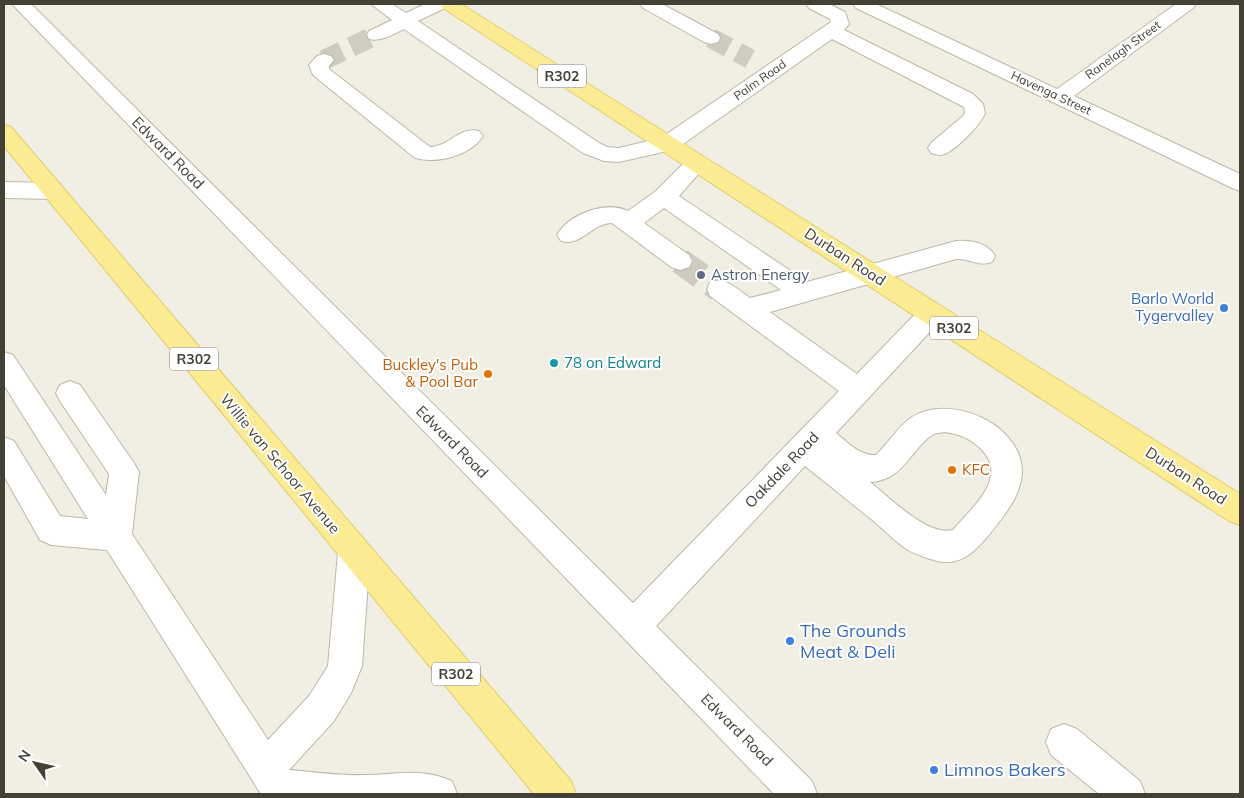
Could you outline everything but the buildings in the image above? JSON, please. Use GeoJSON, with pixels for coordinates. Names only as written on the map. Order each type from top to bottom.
{"type":"FeatureCollection","features":[{"type":"Feature","properties":{"kind":"main road","name":"Durban Road"},"geometry":{"type":"LineString","coordinates":[[452,5],[1240,511]]}},
{"type":"Feature","properties":{"kind":"main road","name":"Willie van Schoor Avenue"},"geometry":{"type":"LineString","coordinates":[[4,132],[354,553],[558,794]]}},
{"type":"Feature","properties":{"kind":"street","name":"Edward Road"},"geometry":{"type":"LineString","coordinates":[[21,4],[800,794]]}},
{"type":"Feature","properties":{"kind":"street"},"geometry":{"type":"LineString","coordinates":[[380,4],[597,152],[619,155],[668,144]]}},
{"type":"Feature","properties":{"kind":"street"},"geometry":{"type":"LineString","coordinates":[[649,4],[712,38]]}},
{"type":"Feature","properties":{"kind":"street"},"geometry":{"type":"LineString","coordinates":[[815,4],[833,22],[974,105],[973,117],[938,148]]}},
{"type":"Feature","properties":{"kind":"street","name":"Havenga Street"},"geometry":{"type":"LineString","coordinates":[[862,4],[1240,183]]}},
{"type":"Feature","properties":{"kind":"street","name":"Ranelagh Street"},"geometry":{"type":"LineString","coordinates":[[1059,97],[1187,4]]}},
{"type":"Feature","properties":{"kind":"street"},"geometry":{"type":"LineString","coordinates":[[376,35],[405,20],[452,5]]}},
{"type":"Feature","properties":{"kind":"street","name":"Palm Road"},"geometry":{"type":"LineString","coordinates":[[668,144],[765,67],[833,22]]}},
{"type":"Feature","properties":{"kind":"street"},"geometry":{"type":"LineString","coordinates":[[324,60],[319,66],[320,71],[423,153],[432,155],[443,153],[472,136]]}},
{"type":"Feature","properties":{"kind":"street"},"geometry":{"type":"LineString","coordinates":[[628,223],[664,197],[697,163]]}},
{"type":"Feature","properties":{"kind":"street"},"geometry":{"type":"LineString","coordinates":[[4,190],[54,191]]}},
{"type":"Feature","properties":{"kind":"street"},"geometry":{"type":"LineString","coordinates":[[664,197],[804,293]]}},
{"type":"Feature","properties":{"kind":"street"},"geometry":{"type":"LineString","coordinates":[[569,235],[591,219],[604,214],[618,216],[680,261]]}},
{"type":"Feature","properties":{"kind":"street"},"geometry":{"type":"LineString","coordinates":[[748,309],[956,250],[969,249],[983,256]]}},
{"type":"Feature","properties":{"kind":"street"},"geometry":{"type":"LineString","coordinates":[[720,289],[858,390]]}},
{"type":"Feature","properties":{"kind":"street","name":"Oakdale Road"},"geometry":{"type":"LineString","coordinates":[[633,626],[932,313]]}},
{"type":"Feature","properties":{"kind":"street"},"geometry":{"type":"LineString","coordinates":[[4,363],[275,784]]}},
{"type":"Feature","properties":{"kind":"street"},"geometry":{"type":"LineString","coordinates":[[70,393],[124,472],[116,536]]}},
{"type":"Feature","properties":{"kind":"street"},"geometry":{"type":"LineString","coordinates":[[944,419],[959,421],[986,434],[998,446],[1005,460],[1008,475],[1005,488],[964,541],[955,546],[943,547],[919,539],[810,441],[871,470],[887,464],[920,427],[931,421],[944,419]]}},
{"type":"Feature","properties":{"kind":"street"},"geometry":{"type":"LineString","coordinates":[[4,450],[51,530],[116,536]]}},
{"type":"Feature","properties":{"kind":"street"},"geometry":{"type":"LineString","coordinates":[[275,784],[324,705],[340,683],[345,666],[354,553]]}},
{"type":"Feature","properties":{"kind":"street"},"geometry":{"type":"LineString","coordinates":[[1064,742],[1127,794]]}},
{"type":"Feature","properties":{"kind":"street"},"geometry":{"type":"LineString","coordinates":[[275,784],[363,794],[420,790],[439,794]]}},
{"type":"Feature","properties":{"kind":"tunnel"},"geometry":{"type":"LineString","coordinates":[[324,60],[376,35]]}},
{"type":"Feature","properties":{"kind":"tunnel"},"geometry":{"type":"LineString","coordinates":[[711,38],[750,59]]}},
{"type":"Feature","properties":{"kind":"tunnel"},"geometry":{"type":"LineString","coordinates":[[680,261],[719,289]]}},
{"type":"Feature","properties":{"kind":"place","name":"Astron Energy"},"geometry":{"type":"Point","coordinates":[701,275]}},
{"type":"Feature","properties":{"kind":"place","name":"Barlo World Tygervalley"},"geometry":{"type":"Point","coordinates":[1224,308]}},
{"type":"Feature","properties":{"kind":"place","name":"78 on Edward"},"geometry":{"type":"Point","coordinates":[554,363]}},
{"type":"Feature","properties":{"kind":"place","name":"Buckley's Pub & Pool Bar"},"geometry":{"type":"Point","coordinates":[488,374]}},
{"type":"Feature","properties":{"kind":"place","name":"KFC"},"geometry":{"type":"Point","coordinates":[952,470]}},
{"type":"Feature","properties":{"kind":"place","name":"The Grounds Meat & Deli"},"geometry":{"type":"Point","coordinates":[790,641]}},
{"type":"Feature","properties":{"kind":"place","name":"Limnos Bakers"},"geometry":{"type":"Point","coordinates":[934,770]}}]}
